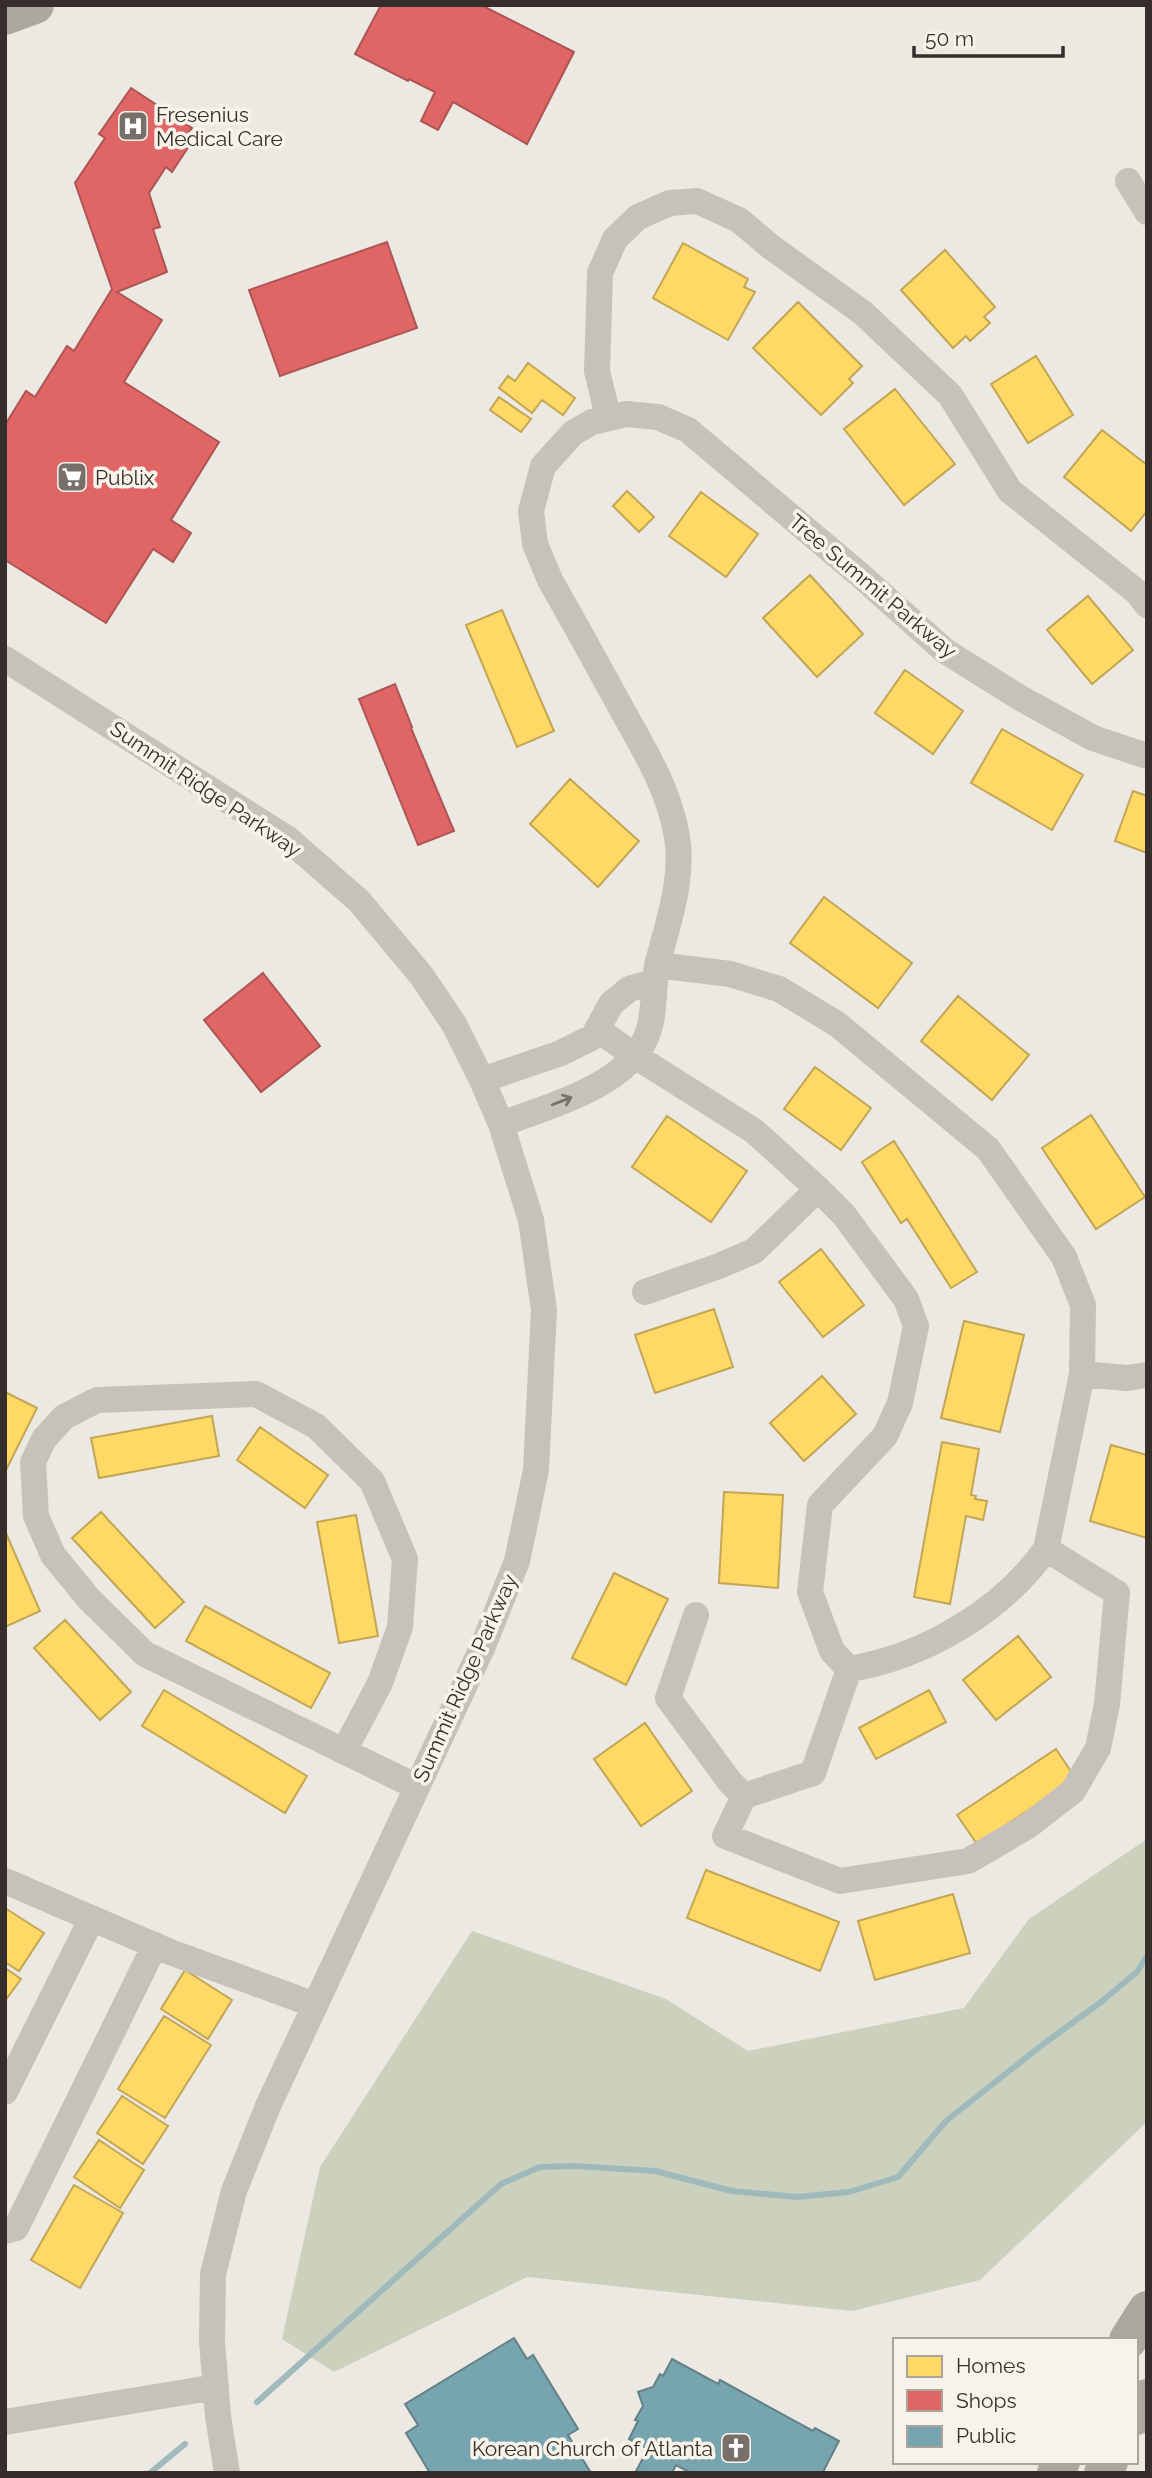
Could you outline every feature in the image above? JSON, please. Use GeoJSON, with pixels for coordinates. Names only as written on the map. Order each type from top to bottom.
{"type":"FeatureCollection","features":[{"type":"Feature","properties":{"kind":"highway"},"geometry":{"type":"LineString","coordinates":[[5,16],[35,5]]}},
{"type":"Feature","properties":{"kind":"highway"},"geometry":{"type":"LineString","coordinates":[[1129,2338],[1147,2310]]}},
{"type":"Feature","properties":{"kind":"street"},"geometry":{"type":"LineString","coordinates":[[1128,181],[1147,212]]}},
{"type":"Feature","properties":{"kind":"street"},"geometry":{"type":"LineString","coordinates":[[608,417],[597,371],[600,273],[615,239],[638,217],[670,203],[697,201],[739,220],[771,247],[863,313],[950,395],[1010,491],[1137,592],[1147,605]]}},
{"type":"Feature","properties":{"kind":"street","name":"Tree Summit Parkway"},"geometry":{"type":"LineString","coordinates":[[501,1124],[582,1093],[620,1071],[635,1056],[647,1036],[653,1006],[655,974],[678,882],[678,838],[665,789],[551,580],[535,544],[531,512],[544,466],[573,433],[608,417],[626,414],[658,417],[688,430],[860,575],[945,651],[1022,699],[1093,738],[1147,756]]}},
{"type":"Feature","properties":{"kind":"street","name":"Summit Ridge Parkway"},"geometry":{"type":"LineString","coordinates":[[5,659],[288,839],[359,901],[421,975],[454,1024],[501,1124],[531,1220],[544,1310],[536,1471],[517,1561],[483,1646],[268,2106],[234,2191],[213,2274],[212,2341],[227,2473]]}},
{"type":"Feature","properties":{"kind":"street"},"geometry":{"type":"LineString","coordinates":[[482,1080],[561,1053],[593,1037],[611,1004],[629,989],[655,974],[730,974],[779,989],[837,1024],[988,1149],[1064,1257],[1083,1305],[1082,1374],[1046,1549],[1029,1573],[994,1603],[960,1625],[920,1648],[877,1664],[849,1669]]}},
{"type":"Feature","properties":{"kind":"street"},"geometry":{"type":"LineString","coordinates":[[597,1029],[754,1131],[844,1215],[906,1299],[916,1326],[901,1403],[885,1436],[820,1505],[810,1592],[832,1651],[849,1669]]}},
{"type":"Feature","properties":{"kind":"street"},"geometry":{"type":"LineString","coordinates":[[645,1292],[754,1251],[818,1189]]}},
{"type":"Feature","properties":{"kind":"street"},"geometry":{"type":"LineString","coordinates":[[1082,1374],[1127,1378],[1147,1375]]}},
{"type":"Feature","properties":{"kind":"street"},"geometry":{"type":"LineString","coordinates":[[344,1751],[380,1683],[400,1626],[405,1559],[372,1481],[316,1426],[256,1394],[97,1400],[64,1417],[44,1439],[33,1462],[36,1516],[53,1555],[89,1599],[145,1654],[344,1751],[418,1787]]}},
{"type":"Feature","properties":{"kind":"street"},"geometry":{"type":"LineString","coordinates":[[849,1669],[813,1773],[744,1796],[725,1836],[841,1881],[968,1861],[1028,1826],[1073,1791],[1098,1748],[1107,1704],[1117,1593],[1046,1549]]}},
{"type":"Feature","properties":{"kind":"street"},"geometry":{"type":"LineString","coordinates":[[696,1615],[668,1698],[730,1782],[744,1796]]}},
{"type":"Feature","properties":{"kind":"street"},"geometry":{"type":"LineString","coordinates":[[5,1881],[155,1945],[315,2005]]}},
{"type":"Feature","properties":{"kind":"street"},"geometry":{"type":"LineString","coordinates":[[5,2092],[92,1918]]}},
{"type":"Feature","properties":{"kind":"street"},"geometry":{"type":"LineString","coordinates":[[5,2231],[16,2228],[155,1945]]}},
{"type":"Feature","properties":{"kind":"street"},"geometry":{"type":"LineString","coordinates":[[5,2422],[216,2387]]}},
{"type":"Feature","properties":{"kind":"green space"},"geometry":{"type":"Polygon","coordinates":[[[1147,1839],[1147,2122],[980,2280],[852,2311],[527,2277],[334,2372],[282,2339],[320,2167],[472,1931],[666,1999],[748,2051],[964,2008],[1029,1919],[1147,1839]]]}},
{"type":"Feature","properties":{"kind":"building: Homes"},"geometry":{"type":"Polygon","coordinates":[[[683,243],[748,279],[744,287],[755,292],[728,340],[653,298],[683,243]]]}},
{"type":"Feature","properties":{"kind":"building: Homes"},"geometry":{"type":"Polygon","coordinates":[[[945,250],[995,307],[984,317],[990,323],[970,341],[966,336],[953,348],[901,290],[945,250]]]}},
{"type":"Feature","properties":{"kind":"building: Homes"},"geometry":{"type":"Polygon","coordinates":[[[798,302],[862,366],[849,379],[853,383],[821,415],[753,348],[798,302]]]}},
{"type":"Feature","properties":{"kind":"building: Homes"},"geometry":{"type":"Polygon","coordinates":[[[1036,356],[1073,415],[1028,443],[991,384],[1036,356]]]}},
{"type":"Feature","properties":{"kind":"building: Homes"},"geometry":{"type":"Polygon","coordinates":[[[528,363],[575,398],[563,415],[542,400],[532,413],[499,388],[508,376],[515,381],[528,363]]]}},
{"type":"Feature","properties":{"kind":"building: Homes"},"geometry":{"type":"Polygon","coordinates":[[[895,389],[955,464],[904,505],[844,429],[895,389]]]}},
{"type":"Feature","properties":{"kind":"building: Homes"},"geometry":{"type":"Polygon","coordinates":[[[499,397],[531,419],[521,432],[490,410],[499,397]]]}},
{"type":"Feature","properties":{"kind":"building: Homes"},"geometry":{"type":"Polygon","coordinates":[[[1102,430],[1147,465],[1147,511],[1131,531],[1064,477],[1102,430]]]}},
{"type":"Feature","properties":{"kind":"building: Homes"},"geometry":{"type":"Polygon","coordinates":[[[627,491],[654,517],[639,532],[613,506],[627,491]]]}},
{"type":"Feature","properties":{"kind":"building: Homes"},"geometry":{"type":"Polygon","coordinates":[[[701,492],[758,534],[726,577],[669,536],[701,492]]]}},
{"type":"Feature","properties":{"kind":"building: Homes"},"geometry":{"type":"Polygon","coordinates":[[[810,575],[863,634],[817,677],[763,618],[810,575]]]}},
{"type":"Feature","properties":{"kind":"building: Homes"},"geometry":{"type":"Polygon","coordinates":[[[1088,596],[1133,650],[1092,684],[1047,630],[1088,596]]]}},
{"type":"Feature","properties":{"kind":"building: Homes"},"geometry":{"type":"Polygon","coordinates":[[[502,610],[554,731],[517,747],[466,625],[502,610]]]}},
{"type":"Feature","properties":{"kind":"building: Homes"},"geometry":{"type":"Polygon","coordinates":[[[905,670],[963,711],[933,754],[875,713],[905,670]]]}},
{"type":"Feature","properties":{"kind":"building: Homes"},"geometry":{"type":"Polygon","coordinates":[[[1002,729],[1083,775],[1052,830],[971,783],[1002,729]]]}},
{"type":"Feature","properties":{"kind":"building: Homes"},"geometry":{"type":"Polygon","coordinates":[[[570,779],[639,841],[598,887],[530,824],[570,779]]]}},
{"type":"Feature","properties":{"kind":"building: Homes"},"geometry":{"type":"Polygon","coordinates":[[[1133,791],[1147,796],[1147,853],[1115,841],[1133,791]]]}},
{"type":"Feature","properties":{"kind":"building: Homes"},"geometry":{"type":"Polygon","coordinates":[[[824,897],[912,963],[878,1008],[790,943],[824,897]]]}},
{"type":"Feature","properties":{"kind":"building: Homes"},"geometry":{"type":"Polygon","coordinates":[[[958,996],[1029,1055],[992,1100],[921,1041],[958,996]]]}},
{"type":"Feature","properties":{"kind":"building: Homes"},"geometry":{"type":"Polygon","coordinates":[[[815,1067],[871,1108],[841,1150],[784,1109],[815,1067]]]}},
{"type":"Feature","properties":{"kind":"building: Homes"},"geometry":{"type":"Polygon","coordinates":[[[1091,1115],[1145,1197],[1096,1229],[1042,1148],[1091,1115]]]}},
{"type":"Feature","properties":{"kind":"building: Homes"},"geometry":{"type":"Polygon","coordinates":[[[667,1116],[747,1171],[711,1222],[632,1167],[667,1116]]]}},
{"type":"Feature","properties":{"kind":"building: Homes"},"geometry":{"type":"Polygon","coordinates":[[[894,1141],[977,1272],[951,1288],[907,1219],[901,1223],[862,1162],[894,1141]]]}},
{"type":"Feature","properties":{"kind":"building: Homes"},"geometry":{"type":"Polygon","coordinates":[[[821,1249],[864,1305],[823,1337],[779,1282],[821,1249]]]}},
{"type":"Feature","properties":{"kind":"building: Homes"},"geometry":{"type":"Polygon","coordinates":[[[714,1309],[733,1367],[655,1393],[635,1335],[714,1309]]]}},
{"type":"Feature","properties":{"kind":"building: Homes"},"geometry":{"type":"Polygon","coordinates":[[[964,1321],[1024,1335],[1000,1432],[941,1418],[964,1321]]]}},
{"type":"Feature","properties":{"kind":"building: Homes"},"geometry":{"type":"Polygon","coordinates":[[[822,1376],[856,1414],[804,1461],[770,1423],[822,1376]]]}},
{"type":"Feature","properties":{"kind":"building: Homes"},"geometry":{"type":"Polygon","coordinates":[[[5,1392],[37,1408],[5,1472],[5,1392]]]}},
{"type":"Feature","properties":{"kind":"building: Homes"},"geometry":{"type":"Polygon","coordinates":[[[212,1416],[219,1456],[99,1478],[91,1438],[212,1416]]]}},
{"type":"Feature","properties":{"kind":"building: Homes"},"geometry":{"type":"Polygon","coordinates":[[[260,1427],[328,1475],[305,1508],[237,1460],[260,1427]]]}},
{"type":"Feature","properties":{"kind":"building: Homes"},"geometry":{"type":"Polygon","coordinates":[[[942,1442],[979,1449],[971,1495],[976,1496],[975,1499],[987,1501],[983,1520],[966,1516],[950,1604],[914,1597],[942,1442]]]}},
{"type":"Feature","properties":{"kind":"building: Homes"},"geometry":{"type":"Polygon","coordinates":[[[1111,1445],[1147,1455],[1147,1538],[1090,1521],[1111,1445]]]}},
{"type":"Feature","properties":{"kind":"building: Homes"},"geometry":{"type":"Polygon","coordinates":[[[724,1492],[783,1495],[778,1588],[719,1583],[724,1492]]]}},
{"type":"Feature","properties":{"kind":"building: Homes"},"geometry":{"type":"Polygon","coordinates":[[[101,1512],[184,1602],[155,1628],[72,1538],[101,1512]]]}},
{"type":"Feature","properties":{"kind":"building: Homes"},"geometry":{"type":"Polygon","coordinates":[[[356,1515],[378,1636],[339,1643],[317,1522],[356,1515]]]}},
{"type":"Feature","properties":{"kind":"building: Homes"},"geometry":{"type":"Polygon","coordinates":[[[5,1531],[40,1611],[5,1627],[5,1531]]]}},
{"type":"Feature","properties":{"kind":"building: Homes"},"geometry":{"type":"Polygon","coordinates":[[[614,1573],[668,1599],[626,1685],[572,1658],[614,1573]]]}},
{"type":"Feature","properties":{"kind":"building: Homes"},"geometry":{"type":"Polygon","coordinates":[[[205,1606],[330,1673],[311,1708],[186,1641],[205,1606]]]}},
{"type":"Feature","properties":{"kind":"building: Homes"},"geometry":{"type":"Polygon","coordinates":[[[65,1620],[131,1692],[100,1720],[34,1648],[65,1620]]]}},
{"type":"Feature","properties":{"kind":"building: Homes"},"geometry":{"type":"Polygon","coordinates":[[[1018,1636],[1051,1677],[996,1720],[963,1680],[1018,1636]]]}},
{"type":"Feature","properties":{"kind":"building: Homes"},"geometry":{"type":"Polygon","coordinates":[[[164,1690],[307,1776],[285,1813],[142,1726],[164,1690]]]}},
{"type":"Feature","properties":{"kind":"building: Homes"},"geometry":{"type":"Polygon","coordinates":[[[929,1690],[946,1722],[876,1759],[859,1728],[929,1690]]]}},
{"type":"Feature","properties":{"kind":"building: Homes"},"geometry":{"type":"Polygon","coordinates":[[[645,1723],[692,1791],[641,1826],[594,1759],[645,1723]]]}},
{"type":"Feature","properties":{"kind":"building: Homes"},"geometry":{"type":"Polygon","coordinates":[[[1056,1749],[1076,1779],[977,1844],[957,1815],[1056,1749]]]}},
{"type":"Feature","properties":{"kind":"building: Homes"},"geometry":{"type":"Polygon","coordinates":[[[706,1870],[839,1922],[820,1971],[687,1918],[706,1870]]]}},
{"type":"Feature","properties":{"kind":"building: Homes"},"geometry":{"type":"Polygon","coordinates":[[[953,1894],[970,1953],[875,1980],[858,1921],[953,1894]]]}},
{"type":"Feature","properties":{"kind":"building: Homes"},"geometry":{"type":"Polygon","coordinates":[[[5,1908],[44,1933],[19,1971],[5,1962],[5,1908]]]}},
{"type":"Feature","properties":{"kind":"building: Homes"},"geometry":{"type":"Polygon","coordinates":[[[5,1968],[21,1979],[5,2001],[5,1968]]]}},
{"type":"Feature","properties":{"kind":"building: Homes"},"geometry":{"type":"Polygon","coordinates":[[[185,1970],[232,2000],[208,2039],[161,2009],[185,1970]]]}},
{"type":"Feature","properties":{"kind":"building: Homes"},"geometry":{"type":"Polygon","coordinates":[[[164,2016],[211,2045],[165,2118],[118,2089],[164,2016]]]}},
{"type":"Feature","properties":{"kind":"building: Homes"},"geometry":{"type":"Polygon","coordinates":[[[122,2096],[168,2126],[143,2164],[97,2133],[122,2096]]]}},
{"type":"Feature","properties":{"kind":"building: Homes"},"geometry":{"type":"Polygon","coordinates":[[[99,2140],[144,2170],[120,2208],[74,2177],[99,2140]]]}},
{"type":"Feature","properties":{"kind":"building: Homes"},"geometry":{"type":"Polygon","coordinates":[[[74,2185],[123,2213],[80,2288],[31,2260],[74,2185]]]}},
{"type":"Feature","properties":{"kind":"building: Shops"},"geometry":{"type":"Polygon","coordinates":[[[381,5],[481,5],[574,52],[527,144],[453,102],[438,130],[421,121],[435,92],[355,54],[381,5]]]}},
{"type":"Feature","properties":{"kind":"building: Shops"},"geometry":{"type":"Polygon","coordinates":[[[131,88],[192,128],[184,138],[191,143],[172,172],[166,167],[149,193],[160,227],[153,229],[167,272],[117,292],[162,320],[124,382],[219,442],[171,520],[191,533],[173,562],[153,549],[106,623],[5,560],[5,425],[26,391],[35,397],[67,346],[74,351],[112,289],[75,183],[105,138],[99,134],[131,88]]]}},
{"type":"Feature","properties":{"kind":"building: Shops"},"geometry":{"type":"Polygon","coordinates":[[[387,242],[417,328],[280,376],[249,290],[387,242]]]}},
{"type":"Feature","properties":{"kind":"building: Shops"},"geometry":{"type":"Polygon","coordinates":[[[395,684],[454,831],[418,845],[359,699],[395,684]]]}},
{"type":"Feature","properties":{"kind":"building: Shops"},"geometry":{"type":"Polygon","coordinates":[[[263,973],[320,1046],[261,1092],[204,1020],[263,973]]]}},
{"type":"Feature","properties":{"kind":"building: Public"},"geometry":{"type":"Polygon","coordinates":[[[514,2338],[527,2359],[533,2355],[578,2429],[568,2435],[591,2473],[430,2473],[406,2433],[418,2425],[405,2404],[514,2338]]]}},
{"type":"Feature","properties":{"kind":"building: Public"},"geometry":{"type":"Polygon","coordinates":[[[672,2359],[718,2384],[720,2380],[813,2431],[815,2428],[839,2441],[824,2470],[825,2473],[691,2473],[676,2465],[672,2473],[635,2473],[648,2449],[629,2439],[643,2406],[638,2392],[653,2387],[672,2359]]]}},
{"type":"Feature","properties":{"kind":"waterway"},"geometry":{"type":"LineString","coordinates":[[257,2402],[501,2184],[540,2167],[575,2166],[655,2171],[732,2191],[797,2197],[849,2192],[898,2177],[946,2121],[1101,2002],[1137,1972],[1147,1956]]}},
{"type":"Feature","properties":{"kind":"waterway"},"geometry":{"type":"LineString","coordinates":[[150,2473],[185,2444]]}},
{"type":"Feature","properties":{"kind":"place","name":"Fresenius Medical Care"},"geometry":{"type":"Point","coordinates":[133,126]}},
{"type":"Feature","properties":{"kind":"place","name":"Publix"},"geometry":{"type":"Point","coordinates":[72,477]}},
{"type":"Feature","properties":{"kind":"place","name":"Korean Church of Atlanta"},"geometry":{"type":"Point","coordinates":[736,2448]}}]}
